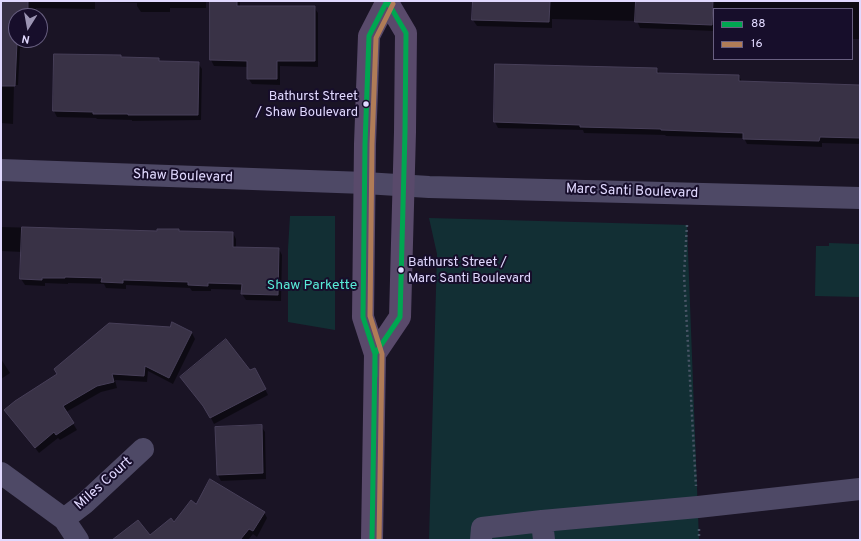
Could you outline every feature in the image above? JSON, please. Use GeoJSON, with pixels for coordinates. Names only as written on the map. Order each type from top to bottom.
{"type":"FeatureCollection","features":[{"type":"Feature","properties":{"kind":"main road"},"geometry":{"type":"LineString","coordinates":[[372,540],[375,354],[363,317],[368,36],[387,1]]}},
{"type":"Feature","properties":{"kind":"main road"},"geometry":{"type":"LineString","coordinates":[[375,354],[400,317],[406,33],[387,1]]}},
{"type":"Feature","properties":{"kind":"street","name":"Shaw Boulevard"},"geometry":{"type":"LineString","coordinates":[[1,170],[403,185]]}},
{"type":"Feature","properties":{"kind":"street","name":"Marc Santi Boulevard"},"geometry":{"type":"LineString","coordinates":[[403,185],[429,187],[860,198]]}},
{"type":"Feature","properties":{"kind":"street","name":"Miles Court"},"geometry":{"type":"LineString","coordinates":[[64,519],[84,503],[143,449]]}},
{"type":"Feature","properties":{"kind":"street"},"geometry":{"type":"LineString","coordinates":[[1,473],[64,519],[78,540]]}},
{"type":"Feature","properties":{"kind":"street"},"geometry":{"type":"LineString","coordinates":[[481,540],[482,528],[543,531],[698,507],[860,489]]}},
{"type":"Feature","properties":{"kind":"path"},"geometry":{"type":"LineString","coordinates":[[687,225],[684,275],[699,540]]}},
{"type":"Feature","properties":{"kind":"green space","name":"Shaw Parkette"},"geometry":{"type":"Polygon","coordinates":[[[290,216],[335,216],[335,330],[288,322],[288,249],[290,216]]]}},
{"type":"Feature","properties":{"kind":"green space"},"geometry":{"type":"Polygon","coordinates":[[[429,218],[687,225],[699,540],[429,540],[437,254],[429,218]]]}},
{"type":"Feature","properties":{"kind":"green space"},"geometry":{"type":"Polygon","coordinates":[[[829,243],[860,244],[860,297],[815,296],[816,246],[829,246],[829,243]]]}},
{"type":"Feature","properties":{"kind":"building"},"geometry":{"type":"Polygon","coordinates":[[[1,1],[28,1],[28,8],[8,8],[8,48],[17,48],[15,86],[1,86],[1,1]]]}},
{"type":"Feature","properties":{"kind":"building"},"geometry":{"type":"Polygon","coordinates":[[[210,1],[237,1],[237,6],[315,6],[315,61],[277,61],[277,79],[247,79],[247,61],[210,60],[210,1]]]}},
{"type":"Feature","properties":{"kind":"building"},"geometry":{"type":"Polygon","coordinates":[[[473,1],[550,1],[549,22],[472,20],[473,1]]]}},
{"type":"Feature","properties":{"kind":"building"},"geometry":{"type":"Polygon","coordinates":[[[636,1],[713,1],[712,25],[635,22],[636,1]]]}},
{"type":"Feature","properties":{"kind":"building"},"geometry":{"type":"Polygon","coordinates":[[[54,54],[121,55],[121,57],[159,58],[159,61],[199,62],[198,115],[128,115],[53,111],[54,54]]]}},
{"type":"Feature","properties":{"kind":"building"},"geometry":{"type":"Polygon","coordinates":[[[495,64],[657,68],[657,73],[739,75],[739,81],[860,85],[860,138],[820,137],[819,141],[743,139],[743,133],[494,122],[495,64]]]}},
{"type":"Feature","properties":{"kind":"building"},"geometry":{"type":"Polygon","coordinates":[[[22,227],[157,231],[157,229],[179,229],[179,231],[233,232],[233,247],[279,248],[278,295],[241,294],[242,284],[208,283],[208,286],[188,285],[188,282],[123,280],[123,283],[101,282],[102,278],[65,277],[42,278],[42,280],[20,279],[22,227]]]}},
{"type":"Feature","properties":{"kind":"building"},"geometry":{"type":"Polygon","coordinates":[[[172,322],[192,332],[169,378],[145,366],[144,376],[112,374],[114,382],[97,386],[63,406],[74,423],[56,435],[54,432],[35,448],[4,410],[15,401],[57,374],[54,369],[109,323],[170,327],[172,322]]]}},
{"type":"Feature","properties":{"kind":"building"},"geometry":{"type":"Polygon","coordinates":[[[226,339],[250,370],[255,368],[266,389],[210,418],[203,406],[180,377],[226,339]]]}},
{"type":"Feature","properties":{"kind":"building"},"geometry":{"type":"Polygon","coordinates":[[[262,425],[263,473],[217,475],[215,427],[262,425]]]}},
{"type":"Feature","properties":{"kind":"building"},"geometry":{"type":"Polygon","coordinates":[[[210,479],[265,512],[253,531],[249,529],[240,540],[112,540],[138,520],[150,535],[171,518],[174,522],[191,500],[196,504],[210,479]]]}},
{"type":"Feature","properties":{"kind":"transit line","name":"88"},"geometry":{"type":"LineString","coordinates":[[375,376],[375,354],[363,317],[365,144],[369,36],[387,1]]}},
{"type":"Feature","properties":{"kind":"transit line","name":"88"},"geometry":{"type":"LineString","coordinates":[[372,540],[375,354],[400,317],[406,33],[387,1]]}},
{"type":"Feature","properties":{"kind":"transit line","name":"16"},"geometry":{"type":"LineString","coordinates":[[379,540],[382,354],[370,316],[372,144],[376,38],[393,4]]}},
{"type":"Feature","properties":{"kind":"place","name":"Bathurst Street / Shaw Boulevard"},"geometry":{"type":"Point","coordinates":[366,104]}},
{"type":"Feature","properties":{"kind":"place","name":"Bathurst Street / Marc Santi Boulevard"},"geometry":{"type":"Point","coordinates":[401,270]}}]}
